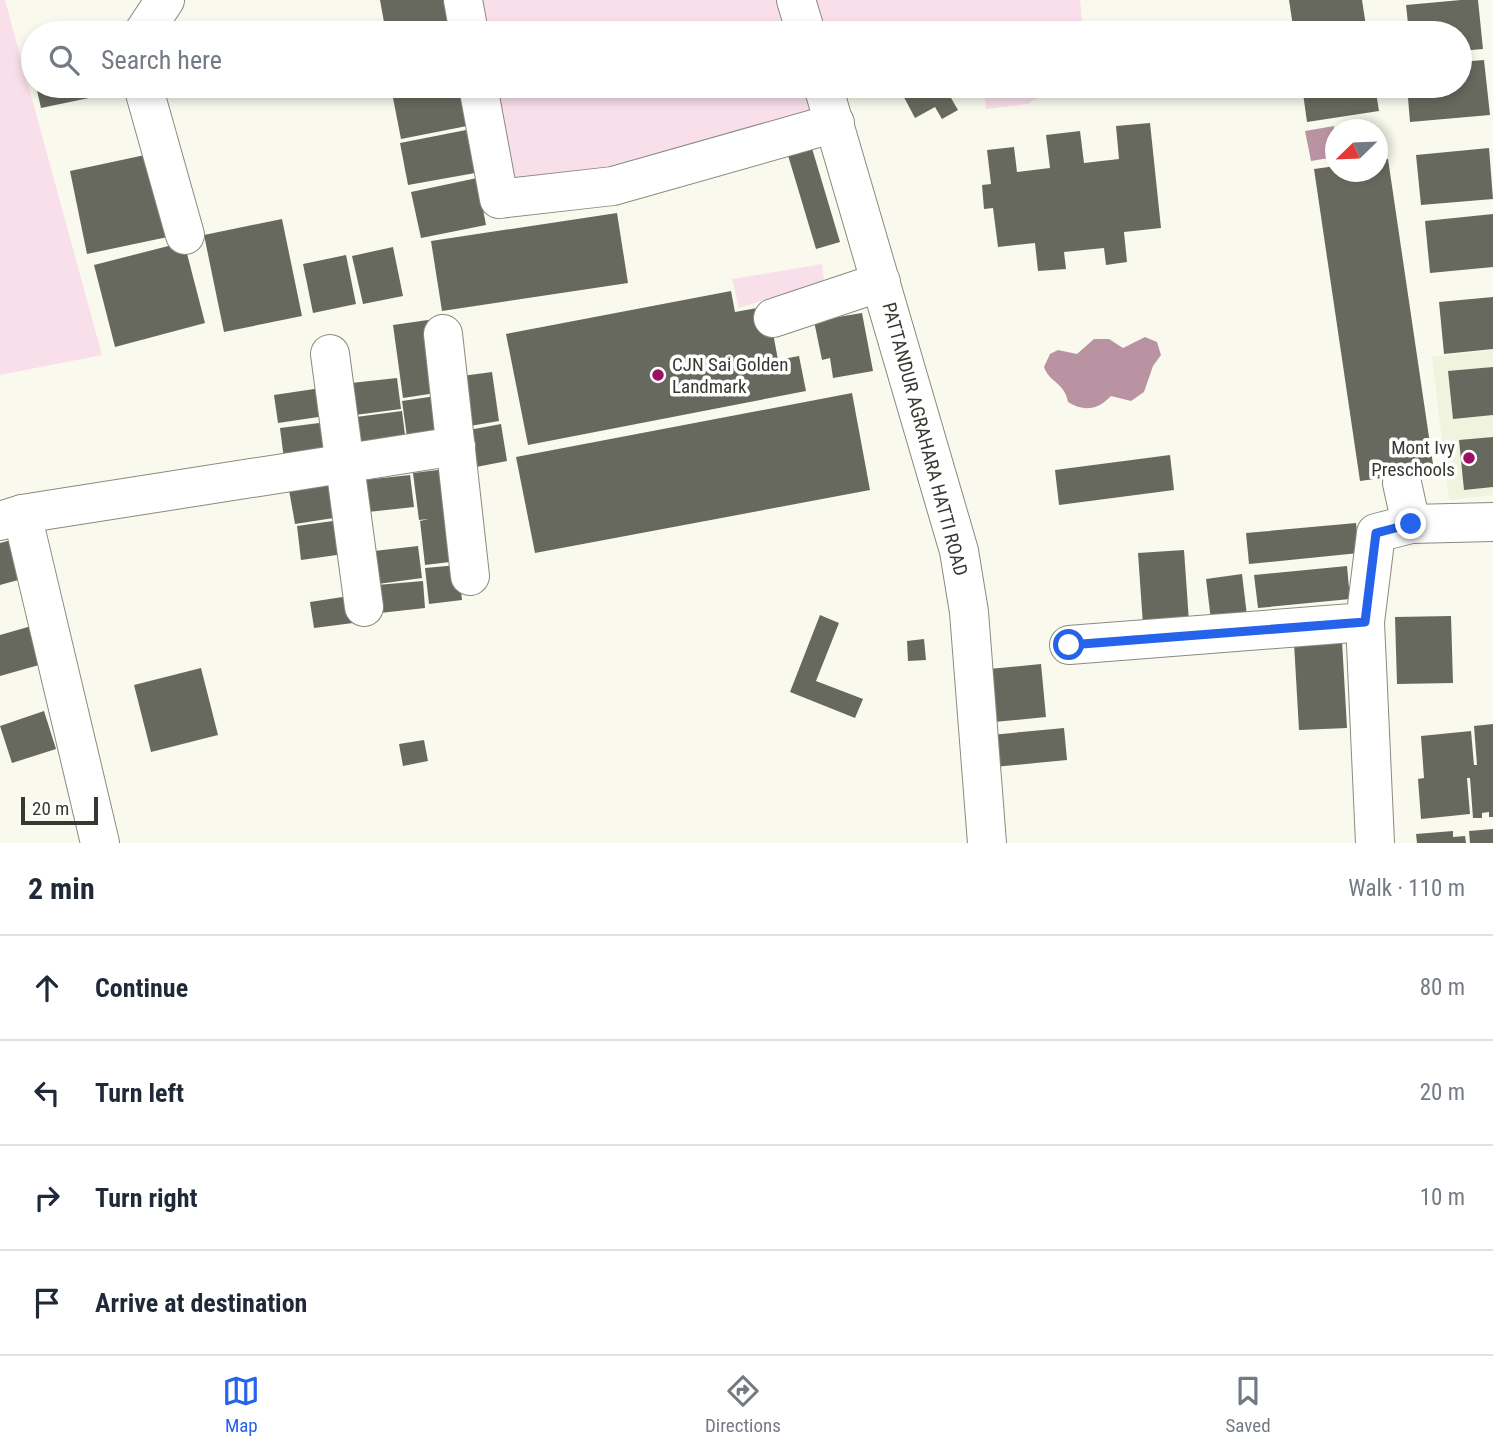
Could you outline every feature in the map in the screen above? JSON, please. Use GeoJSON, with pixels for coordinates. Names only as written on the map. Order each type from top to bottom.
{"type":"FeatureCollection","features":[{"type":"Feature","properties":{"kind":"street"},"geometry":{"type":"LineString","coordinates":[[151,21],[165,0]]}},
{"type":"Feature","properties":{"kind":"street"},"geometry":{"type":"LineString","coordinates":[[463,0],[467,21]]}},
{"type":"Feature","properties":{"kind":"street"},"geometry":{"type":"LineString","coordinates":[[796,0],[802,21]]}},
{"type":"Feature","properties":{"kind":"street"},"geometry":{"type":"LineString","coordinates":[[146,98],[185,235]]}},
{"type":"Feature","properties":{"kind":"street"},"geometry":{"type":"LineString","coordinates":[[480,98],[499,199],[613,186],[835,123]]}},
{"type":"Feature","properties":{"kind":"street","name":"PATTANDUR AGRAHARA HATTI ROAD"},"geometry":{"type":"LineString","coordinates":[[827,98],[959,551],[969,612],[987,843]]}},
{"type":"Feature","properties":{"kind":"street"},"geometry":{"type":"LineString","coordinates":[[773,318],[881,282]]}},
{"type":"Feature","properties":{"kind":"street"},"geometry":{"type":"LineString","coordinates":[[443,334],[470,576]]}},
{"type":"Feature","properties":{"kind":"street"},"geometry":{"type":"LineString","coordinates":[[331,354],[364,607]]}},
{"type":"Feature","properties":{"kind":"street"},"geometry":{"type":"LineString","coordinates":[[100,843],[11,518],[456,446]]}},
{"type":"Feature","properties":{"kind":"street"},"geometry":{"type":"LineString","coordinates":[[1402,483],[1411,524]]}},
{"type":"Feature","properties":{"kind":"street"},"geometry":{"type":"LineString","coordinates":[[1375,843],[1365,622],[1376,533],[1411,524],[1493,522]]}},
{"type":"Feature","properties":{"kind":"street"},"geometry":{"type":"LineString","coordinates":[[1069,645],[1365,622]]}},
{"type":"Feature","properties":{"kind":"shaded area"},"geometry":{"type":"Polygon","coordinates":[[[0,0],[5,0],[21,59],[21,98],[32,98],[102,355],[0,375],[0,0]]]}},
{"type":"Feature","properties":{"kind":"shaded area"},"geometry":{"type":"Polygon","coordinates":[[[479,0],[780,0],[786,21],[483,21],[479,0]]]}},
{"type":"Feature","properties":{"kind":"shaded area"},"geometry":{"type":"Polygon","coordinates":[[[808,0],[1080,0],[1082,21],[814,21],[808,0]]]}},
{"type":"Feature","properties":{"kind":"shaded area"},"geometry":{"type":"Polygon","coordinates":[[[496,98],[809,98],[814,115],[615,175],[513,190],[496,98]]]}},
{"type":"Feature","properties":{"kind":"shaded area"},"geometry":{"type":"Polygon","coordinates":[[[985,98],[1038,98],[1028,104],[986,109],[985,98]]]}},
{"type":"Feature","properties":{"kind":"shaded area"},"geometry":{"type":"Polygon","coordinates":[[[1325,128],[1325,159],[1311,161],[1305,131],[1325,128]]]}},
{"type":"Feature","properties":{"kind":"shaded area"},"geometry":{"type":"Polygon","coordinates":[[[822,264],[825,289],[772,297],[739,308],[732,279],[822,264]]]}},
{"type":"Feature","properties":{"kind":"shaded area"},"geometry":{"type":"Polygon","coordinates":[[[1145,337],[1157,342],[1161,355],[1153,366],[1144,392],[1131,401],[1111,396],[1096,407],[1074,405],[1068,402],[1064,391],[1044,367],[1050,354],[1058,350],[1077,354],[1094,339],[1109,339],[1123,348],[1145,337]]]}},
{"type":"Feature","properties":{"kind":"shaded area"},"geometry":{"type":"Polygon","coordinates":[[[1493,350],[1493,495],[1449,500],[1432,357],[1493,350]]]}},
{"type":"Feature","properties":{"kind":"building"},"geometry":{"type":"Polygon","coordinates":[[[380,0],[445,0],[449,21],[384,21],[380,0]]]}},
{"type":"Feature","properties":{"kind":"building"},"geometry":{"type":"Polygon","coordinates":[[[1289,0],[1362,0],[1365,21],[1292,21],[1289,0]]]}},
{"type":"Feature","properties":{"kind":"building"},"geometry":{"type":"Polygon","coordinates":[[[1478,0],[1483,49],[1472,50],[1472,21],[1408,21],[1406,5],[1478,0]]]}},
{"type":"Feature","properties":{"kind":"building"},"geometry":{"type":"Polygon","coordinates":[[[1484,60],[1490,115],[1410,122],[1408,98],[1472,98],[1472,61],[1484,60]]]}},
{"type":"Feature","properties":{"kind":"building"},"geometry":{"type":"Polygon","coordinates":[[[39,98],[89,98],[41,108],[39,98]]]}},
{"type":"Feature","properties":{"kind":"building"},"geometry":{"type":"Polygon","coordinates":[[[393,98],[461,98],[467,126],[401,139],[393,98]]]}},
{"type":"Feature","properties":{"kind":"building"},"geometry":{"type":"Polygon","coordinates":[[[904,98],[951,98],[958,110],[942,119],[935,107],[915,118],[904,98]]]}},
{"type":"Feature","properties":{"kind":"building"},"geometry":{"type":"Polygon","coordinates":[[[1304,98],[1377,98],[1379,111],[1307,122],[1304,98]]]}},
{"type":"Feature","properties":{"kind":"building"},"geometry":{"type":"Polygon","coordinates":[[[1150,123],[1161,228],[1124,232],[1127,262],[1106,265],[1104,248],[1064,252],[1066,269],[1038,271],[1035,243],[998,247],[993,208],[984,209],[982,185],[991,184],[987,150],[1014,147],[1017,172],[1050,168],[1046,135],[1080,131],[1084,163],[1119,159],[1116,126],[1150,123]]]}},
{"type":"Feature","properties":{"kind":"building"},"geometry":{"type":"Polygon","coordinates":[[[466,130],[475,173],[408,185],[400,143],[466,130]]]}},
{"type":"Feature","properties":{"kind":"building"},"geometry":{"type":"Polygon","coordinates":[[[811,145],[840,242],[816,249],[787,152],[811,145]]]}},
{"type":"Feature","properties":{"kind":"building"},"geometry":{"type":"Polygon","coordinates":[[[1489,148],[1493,199],[1421,205],[1416,155],[1489,148]]]}},
{"type":"Feature","properties":{"kind":"building"},"geometry":{"type":"Polygon","coordinates":[[[159,152],[177,235],[87,254],[70,171],[159,152]]]}},
{"type":"Feature","properties":{"kind":"building"},"geometry":{"type":"Polygon","coordinates":[[[1388,159],[1434,471],[1360,481],[1314,169],[1325,168],[1325,182],[1388,182],[1388,159]]]}},
{"type":"Feature","properties":{"kind":"building"},"geometry":{"type":"Polygon","coordinates":[[[477,178],[486,225],[421,238],[411,192],[477,178]]]}},
{"type":"Feature","properties":{"kind":"building"},"geometry":{"type":"Polygon","coordinates":[[[617,213],[628,283],[442,311],[431,241],[617,213]]]}},
{"type":"Feature","properties":{"kind":"building"},"geometry":{"type":"Polygon","coordinates":[[[1493,214],[1493,267],[1430,273],[1425,221],[1493,214]]]}},
{"type":"Feature","properties":{"kind":"building"},"geometry":{"type":"Polygon","coordinates":[[[282,219],[302,316],[224,332],[204,235],[282,219]]]}},
{"type":"Feature","properties":{"kind":"building"},"geometry":{"type":"Polygon","coordinates":[[[184,242],[205,323],[115,347],[94,265],[184,242]]]}},
{"type":"Feature","properties":{"kind":"building"},"geometry":{"type":"Polygon","coordinates":[[[393,247],[403,296],[363,304],[352,256],[393,247]]]}},
{"type":"Feature","properties":{"kind":"building"},"geometry":{"type":"Polygon","coordinates":[[[346,255],[356,304],[313,313],[303,264],[346,255]]]}},
{"type":"Feature","properties":{"kind":"building","name":"CJN Sai Golden Landmark"},"geometry":{"type":"Polygon","coordinates":[[[731,291],[735,312],[768,306],[778,360],[799,356],[806,391],[528,445],[506,334],[731,291]]]}},
{"type":"Feature","properties":{"kind":"building"},"geometry":{"type":"Polygon","coordinates":[[[1493,297],[1493,349],[1444,354],[1439,302],[1493,297]]]}},
{"type":"Feature","properties":{"kind":"building"},"geometry":{"type":"Polygon","coordinates":[[[862,313],[873,371],[833,378],[830,358],[822,360],[814,321],[862,313]]]}},
{"type":"Feature","properties":{"kind":"building"},"geometry":{"type":"Polygon","coordinates":[[[428,320],[436,393],[403,398],[393,325],[428,320]]]}},
{"type":"Feature","properties":{"kind":"building"},"geometry":{"type":"Polygon","coordinates":[[[1493,367],[1493,415],[1453,419],[1448,371],[1493,367]]]}},
{"type":"Feature","properties":{"kind":"building"},"geometry":{"type":"Polygon","coordinates":[[[492,372],[499,421],[470,426],[462,376],[492,372]]]}},
{"type":"Feature","properties":{"kind":"building"},"geometry":{"type":"Polygon","coordinates":[[[397,378],[401,409],[355,415],[351,383],[397,378]]]}},
{"type":"Feature","properties":{"kind":"building"},"geometry":{"type":"Polygon","coordinates":[[[321,388],[325,416],[278,423],[274,395],[321,388]]]}},
{"type":"Feature","properties":{"kind":"building"},"geometry":{"type":"Polygon","coordinates":[[[852,393],[870,490],[535,553],[516,457],[852,393]]]}},
{"type":"Feature","properties":{"kind":"building"},"geometry":{"type":"Polygon","coordinates":[[[436,396],[442,440],[408,444],[402,401],[436,396]]]}},
{"type":"Feature","properties":{"kind":"building"},"geometry":{"type":"Polygon","coordinates":[[[402,411],[406,443],[360,449],[356,417],[402,411]]]}},
{"type":"Feature","properties":{"kind":"building"},"geometry":{"type":"Polygon","coordinates":[[[327,422],[331,452],[284,459],[280,428],[327,422]]]}},
{"type":"Feature","properties":{"kind":"building"},"geometry":{"type":"Polygon","coordinates":[[[501,424],[507,461],[476,467],[469,430],[501,424]]]}},
{"type":"Feature","properties":{"kind":"building"},"geometry":{"type":"Polygon","coordinates":[[[1493,437],[1493,487],[1464,490],[1459,440],[1493,437]]]}},
{"type":"Feature","properties":{"kind":"building"},"geometry":{"type":"Polygon","coordinates":[[[1170,455],[1174,490],[1059,505],[1055,470],[1170,455]]]}},
{"type":"Feature","properties":{"kind":"building"},"geometry":{"type":"Polygon","coordinates":[[[446,469],[458,561],[425,565],[420,521],[428,519],[419,520],[413,473],[446,469]]]}},
{"type":"Feature","properties":{"kind":"building"},"geometry":{"type":"Polygon","coordinates":[[[410,475],[414,507],[368,512],[364,480],[410,475]]]}},
{"type":"Feature","properties":{"kind":"building"},"geometry":{"type":"Polygon","coordinates":[[[335,483],[340,517],[295,524],[289,490],[335,483]]]}},
{"type":"Feature","properties":{"kind":"building"},"geometry":{"type":"Polygon","coordinates":[[[340,520],[344,554],[301,560],[297,526],[340,520]]]}},
{"type":"Feature","properties":{"kind":"building"},"geometry":{"type":"Polygon","coordinates":[[[1356,523],[1359,553],[1249,564],[1246,533],[1356,523]]]}},
{"type":"Feature","properties":{"kind":"building"},"geometry":{"type":"Polygon","coordinates":[[[19,538],[29,577],[0,585],[0,543],[19,538]]]}},
{"type":"Feature","properties":{"kind":"building"},"geometry":{"type":"Polygon","coordinates":[[[418,546],[422,578],[378,584],[374,551],[418,546]]]}},
{"type":"Feature","properties":{"kind":"building"},"geometry":{"type":"Polygon","coordinates":[[[1184,550],[1189,622],[1143,625],[1138,553],[1184,550]]]}},
{"type":"Feature","properties":{"kind":"building"},"geometry":{"type":"Polygon","coordinates":[[[458,565],[462,600],[429,604],[425,568],[458,565]]]}},
{"type":"Feature","properties":{"kind":"building"},"geometry":{"type":"Polygon","coordinates":[[[1347,566],[1350,599],[1258,608],[1254,575],[1347,566]]]}},
{"type":"Feature","properties":{"kind":"building"},"geometry":{"type":"Polygon","coordinates":[[[1242,574],[1247,616],[1211,620],[1206,579],[1242,574]]]}},
{"type":"Feature","properties":{"kind":"building"},"geometry":{"type":"Polygon","coordinates":[[[423,581],[425,608],[380,613],[377,585],[423,581]]]}},
{"type":"Feature","properties":{"kind":"building"},"geometry":{"type":"Polygon","coordinates":[[[349,596],[353,623],[314,628],[310,602],[349,596]]]}},
{"type":"Feature","properties":{"kind":"building"},"geometry":{"type":"Polygon","coordinates":[[[820,615],[839,623],[816,681],[863,699],[855,718],[790,692],[820,615]]]}},
{"type":"Feature","properties":{"kind":"building"},"geometry":{"type":"Polygon","coordinates":[[[1451,616],[1453,683],[1397,684],[1395,617],[1451,616]]]}},
{"type":"Feature","properties":{"kind":"building"},"geometry":{"type":"Polygon","coordinates":[[[35,625],[46,663],[0,676],[0,635],[35,625]]]}},
{"type":"Feature","properties":{"kind":"building"},"geometry":{"type":"Polygon","coordinates":[[[924,639],[926,660],[908,661],[907,641],[924,639]]]}},
{"type":"Feature","properties":{"kind":"building"},"geometry":{"type":"Polygon","coordinates":[[[1342,641],[1347,728],[1299,730],[1294,643],[1342,641]]]}},
{"type":"Feature","properties":{"kind":"building"},"geometry":{"type":"Polygon","coordinates":[[[1041,664],[1046,717],[994,722],[989,669],[1041,664]]]}},
{"type":"Feature","properties":{"kind":"building"},"geometry":{"type":"Polygon","coordinates":[[[201,668],[218,735],[151,752],[134,685],[201,668]]]}},
{"type":"Feature","properties":{"kind":"building"},"geometry":{"type":"Polygon","coordinates":[[[44,711],[56,749],[12,763],[0,726],[44,711]]]}},
{"type":"Feature","properties":{"kind":"building"},"geometry":{"type":"Polygon","coordinates":[[[1493,724],[1493,817],[1489,817],[1489,812],[1482,813],[1482,818],[1473,818],[1470,778],[1467,778],[1470,814],[1421,819],[1418,779],[1424,778],[1421,736],[1471,731],[1474,765],[1477,765],[1474,726],[1493,724]]]}},
{"type":"Feature","properties":{"kind":"building"},"geometry":{"type":"Polygon","coordinates":[[[1064,728],[1067,760],[994,767],[991,735],[1064,728]]]}},
{"type":"Feature","properties":{"kind":"building"},"geometry":{"type":"Polygon","coordinates":[[[424,740],[428,761],[403,766],[399,744],[424,740]]]}},
{"type":"Feature","properties":{"kind":"building"},"geometry":{"type":"Polygon","coordinates":[[[1493,829],[1493,843],[1470,843],[1469,831],[1493,829]]]}},
{"type":"Feature","properties":{"kind":"building"},"geometry":{"type":"Polygon","coordinates":[[[1453,831],[1453,837],[1465,836],[1466,843],[1417,843],[1416,834],[1453,831]]]}},
{"type":"Feature","properties":{"kind":"place","name":"CJN Sai Golden Landmark"},"geometry":{"type":"Point","coordinates":[658,375]}},
{"type":"Feature","properties":{"kind":"place","name":"Mont Ivy Preschools"},"geometry":{"type":"Point","coordinates":[1469,458]}},
{"type":"Feature","properties":{"kind":"route"},"geometry":{"type":"LineString","coordinates":[[1069,645],[1365,622],[1376,533],[1411,524]]}}]}
